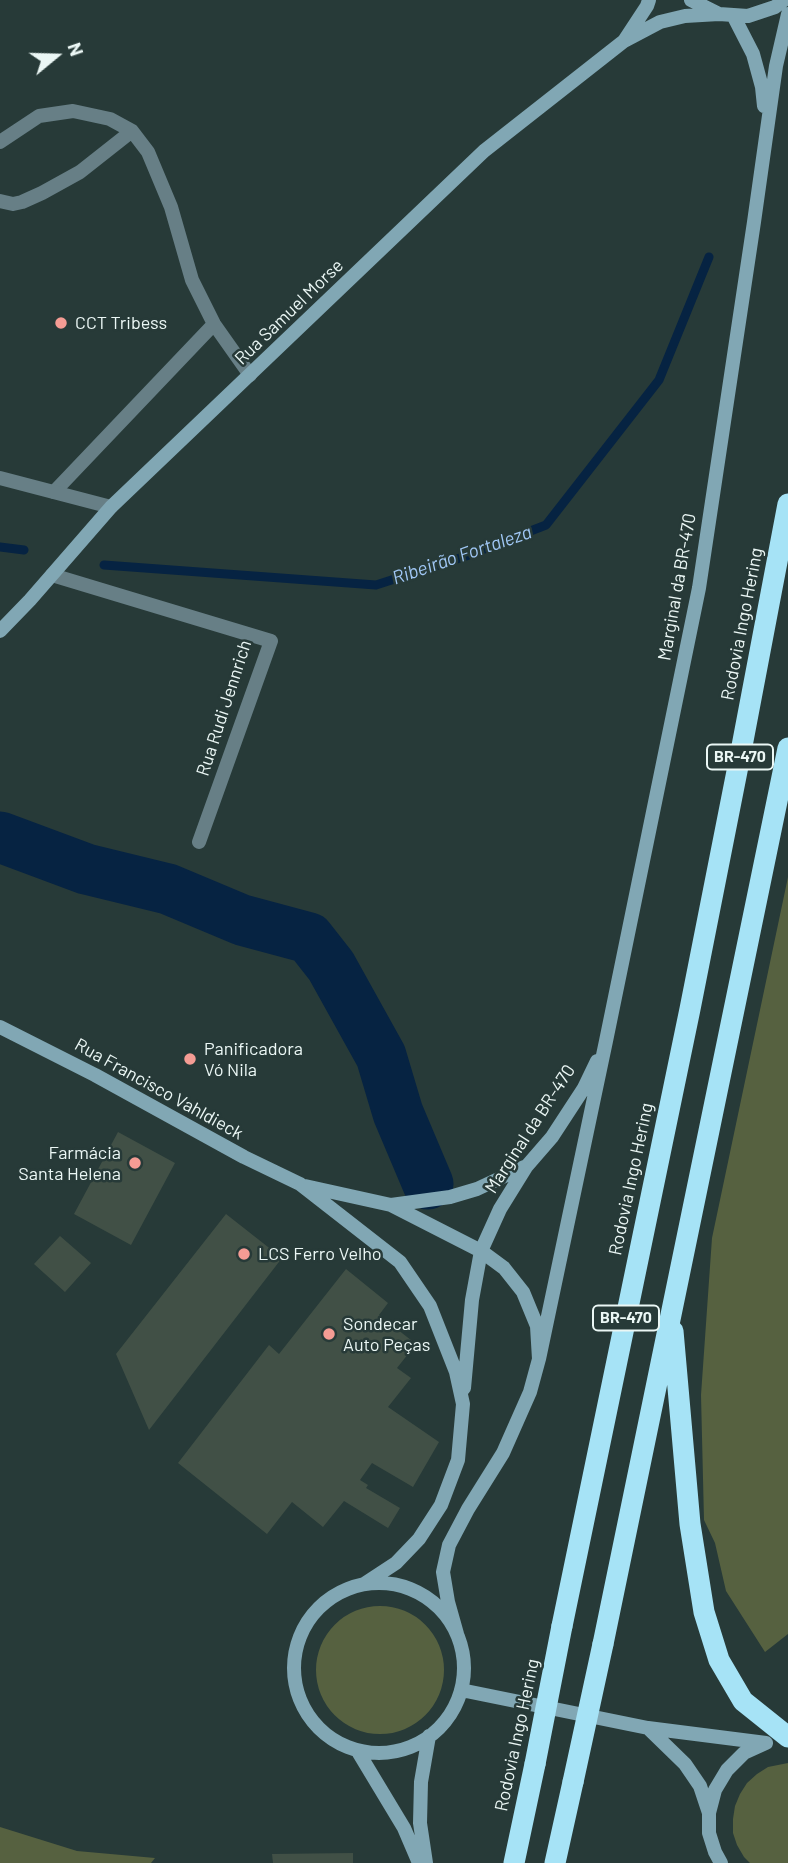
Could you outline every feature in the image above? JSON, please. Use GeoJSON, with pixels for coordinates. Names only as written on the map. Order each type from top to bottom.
{"type":"FeatureCollection","features":[{"type":"Feature","properties":{"kind":"highway","name":"Rodovia Ingo Hering"},"geometry":{"type":"LineString","coordinates":[[514,1863],[687,1023],[788,504]]}},
{"type":"Feature","properties":{"kind":"highway","name":"BR-470"},"geometry":{"type":"LineString","coordinates":[[555,1863],[603,1644],[788,748]]}},
{"type":"Feature","properties":{"kind":"highway"},"geometry":{"type":"LineString","coordinates":[[671,1311],[690,1524],[704,1612],[719,1660],[743,1701],[788,1738]]}},
{"type":"Feature","properties":{"kind":"main road","name":"Rua Samuel Morse"},"geometry":{"type":"LineString","coordinates":[[624,41],[649,0]]}},
{"type":"Feature","properties":{"kind":"main road"},"geometry":{"type":"LineString","coordinates":[[691,0],[726,14]]}},
{"type":"Feature","properties":{"kind":"main road","name":"Rua Samuel Morse"},"geometry":{"type":"LineString","coordinates":[[0,631],[111,507],[484,151],[624,41],[660,22],[685,16],[748,16],[775,7],[784,0]]}},
{"type":"Feature","properties":{"kind":"main road","name":"Marginal da BR-470"},"geometry":{"type":"LineString","coordinates":[[726,14],[753,54],[762,87],[766,136]]}},
{"type":"Feature","properties":{"kind":"main road","name":"Marginal da BR-470"},"geometry":{"type":"LineString","coordinates":[[539,1359],[699,588],[776,66],[788,14]]}},
{"type":"Feature","properties":{"kind":"main road","name":"Rua Francisco Vahldieck"},"geometry":{"type":"LineString","coordinates":[[0,1027],[300,1185],[400,1262],[430,1306],[456,1372],[463,1404],[458,1460],[441,1505],[419,1539],[396,1563],[364,1584]]}},
{"type":"Feature","properties":{"kind":"main road","name":"Marginal da BR-470"},"geometry":{"type":"LineString","coordinates":[[463,1404],[472,1300],[481,1251],[500,1209],[526,1167],[552,1137],[584,1088],[606,1041]]}},
{"type":"Feature","properties":{"kind":"main road"},"geometry":{"type":"LineString","coordinates":[[391,1205],[477,1189],[526,1167]]}},
{"type":"Feature","properties":{"kind":"main road","name":"Rua Francisco Vahldieck"},"geometry":{"type":"LineString","coordinates":[[300,1185],[391,1205],[481,1251],[504,1268],[523,1292],[537,1326],[539,1359],[530,1392],[503,1453],[449,1545],[443,1572],[457,1634]]}},
{"type":"Feature","properties":{"kind":"main road"},"geometry":{"type":"LineString","coordinates":[[383,1583],[401,1585],[419,1592],[435,1603],[457,1634],[463,1652],[464,1672],[454,1708],[443,1724],[413,1746],[394,1752],[376,1753],[339,1742],[311,1717],[301,1701],[295,1663],[305,1627],[315,1612],[346,1589],[383,1583]]}},
{"type":"Feature","properties":{"kind":"main road"},"geometry":{"type":"LineString","coordinates":[[461,1690],[648,1728],[766,1743]]}},
{"type":"Feature","properties":{"kind":"main road"},"geometry":{"type":"LineString","coordinates":[[648,1728],[685,1764],[700,1786],[709,1813]]}},
{"type":"Feature","properties":{"kind":"main road"},"geometry":{"type":"LineString","coordinates":[[426,1863],[420,1823],[421,1782],[429,1736]]}},
{"type":"Feature","properties":{"kind":"main road"},"geometry":{"type":"LineString","coordinates":[[721,1863],[709,1833],[709,1813],[715,1790],[727,1770],[744,1753],[766,1743],[788,1738]]}},
{"type":"Feature","properties":{"kind":"main road"},"geometry":{"type":"LineString","coordinates":[[357,1749],[404,1828],[419,1863]]}},
{"type":"Feature","properties":{"kind":"street"},"geometry":{"type":"LineString","coordinates":[[0,142],[39,116],[73,111],[110,119],[132,131],[148,152],[171,207],[191,280],[214,324],[250,375]]}},
{"type":"Feature","properties":{"kind":"street"},"geometry":{"type":"LineString","coordinates":[[0,201],[13,204],[42,193],[80,172],[132,131]]}},
{"type":"Feature","properties":{"kind":"street"},"geometry":{"type":"LineString","coordinates":[[54,492],[214,324]]}},
{"type":"Feature","properties":{"kind":"street"},"geometry":{"type":"LineString","coordinates":[[0,478],[111,507]]}},
{"type":"Feature","properties":{"kind":"street","name":"Rua Rudi Jennrich"},"geometry":{"type":"LineString","coordinates":[[52,575],[271,641],[199,842]]}},
{"type":"Feature","properties":{"kind":"green space"},"geometry":{"type":"Polygon","coordinates":[[[788,877],[788,1634],[765,1652],[726,1591],[715,1543],[704,1520],[701,1395],[712,1238],[788,877]]]}},
{"type":"Feature","properties":{"kind":"green space"},"geometry":{"type":"Polygon","coordinates":[[[380,1606],[404,1611],[425,1625],[439,1646],[444,1670],[439,1694],[425,1715],[404,1729],[380,1734],[356,1729],[335,1715],[321,1694],[316,1670],[321,1646],[335,1625],[356,1611],[380,1606]]]}},
{"type":"Feature","properties":{"kind":"green space"},"geometry":{"type":"Polygon","coordinates":[[[788,1763],[788,1863],[750,1863],[737,1845],[733,1833],[735,1806],[747,1783],[757,1774],[768,1767],[788,1763]]]}},
{"type":"Feature","properties":{"kind":"green space"},"geometry":{"type":"Polygon","coordinates":[[[0,1827],[77,1851],[155,1858],[151,1863],[0,1863],[0,1827]]]}},
{"type":"Feature","properties":{"kind":"building"},"geometry":{"type":"Polygon","coordinates":[[[118,1132],[175,1163],[131,1245],[74,1214],[118,1132]]]}},
{"type":"Feature","properties":{"kind":"building"},"geometry":{"type":"Polygon","coordinates":[[[226,1214],[282,1258],[149,1430],[116,1354],[226,1214]]]}},
{"type":"Feature","properties":{"kind":"building"},"geometry":{"type":"Polygon","coordinates":[[[60,1236],[91,1263],[65,1292],[34,1264],[60,1236]]]}},
{"type":"Feature","properties":{"kind":"building"},"geometry":{"type":"Polygon","coordinates":[[[346,1269],[388,1303],[379,1315],[416,1344],[397,1368],[411,1378],[388,1407],[439,1442],[413,1487],[372,1463],[360,1480],[368,1485],[366,1488],[400,1508],[388,1528],[344,1501],[323,1527],[292,1502],[267,1534],[178,1463],[269,1345],[279,1354],[346,1269]]]}},
{"type":"Feature","properties":{"kind":"building"},"geometry":{"type":"Polygon","coordinates":[[[353,1853],[353,1863],[273,1863],[272,1854],[353,1853]]]}},
{"type":"Feature","properties":{"kind":"waterway","name":"Ribeirão Fortaleza"},"geometry":{"type":"LineString","coordinates":[[104,565],[376,585],[466,556],[546,525],[659,380],[709,257]]}},
{"type":"Feature","properties":{"kind":"waterway","name":"Ribeirão Fortaleza"},"geometry":{"type":"LineString","coordinates":[[0,547],[24,550]]}},
{"type":"Feature","properties":{"kind":"waterway"},"geometry":{"type":"LineString","coordinates":[[0,837],[86,869],[168,889],[242,920],[309,938],[331,966],[381,1056],[398,1113],[428,1184]]}},
{"type":"Feature","properties":{"kind":"place","name":"CCT Tribess"},"geometry":{"type":"Point","coordinates":[61,323]}},
{"type":"Feature","properties":{"kind":"place","name":"Panificadora Vó Nila"},"geometry":{"type":"Point","coordinates":[190,1059]}},
{"type":"Feature","properties":{"kind":"place","name":"Farmácia Santa Helena"},"geometry":{"type":"Point","coordinates":[135,1163]}},
{"type":"Feature","properties":{"kind":"place","name":"LCS Ferro Velho"},"geometry":{"type":"Point","coordinates":[244,1254]}},
{"type":"Feature","properties":{"kind":"place","name":"Sondecar Auto Peças"},"geometry":{"type":"Point","coordinates":[329,1334]}}]}
